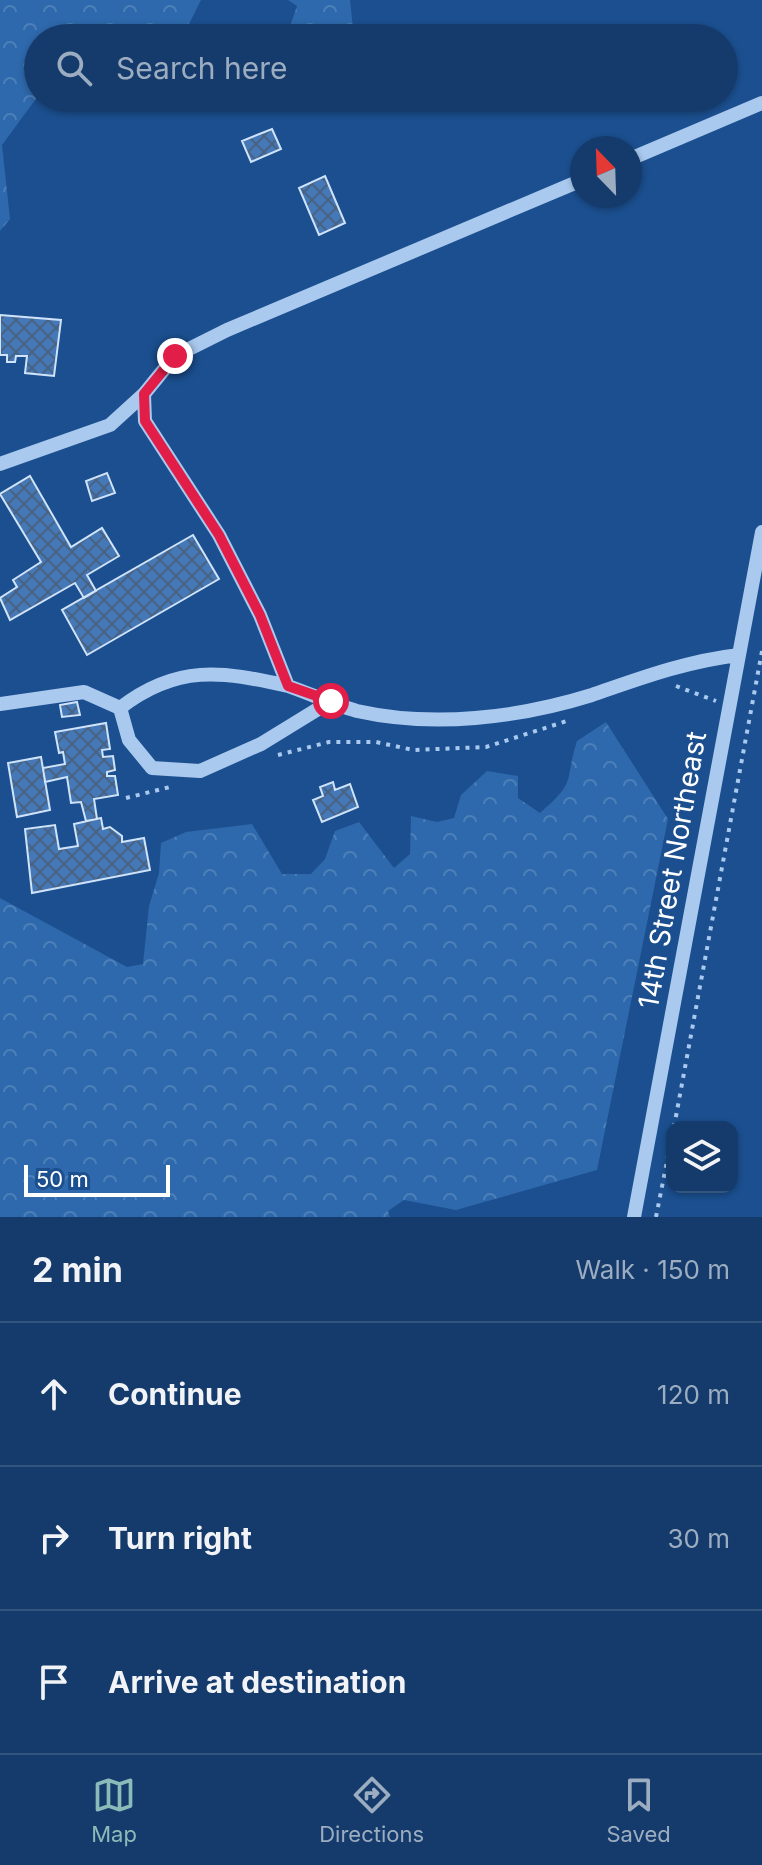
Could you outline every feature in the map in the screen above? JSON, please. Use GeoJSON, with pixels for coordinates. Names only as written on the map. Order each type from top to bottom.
{"type":"FeatureCollection","features":[{"type":"Feature","properties":{"kind":"street"},"geometry":{"type":"LineString","coordinates":[[642,154],[762,103]]}},
{"type":"Feature","properties":{"kind":"street"},"geometry":{"type":"LineString","coordinates":[[0,464],[110,425],[144,394],[175,356],[227,330],[570,185]]}},
{"type":"Feature","properties":{"kind":"street"},"geometry":{"type":"LineString","coordinates":[[144,394],[145,421],[219,535],[260,615],[288,686]]}},
{"type":"Feature","properties":{"kind":"street","name":"14th Street Northeast"},"geometry":{"type":"LineString","coordinates":[[634,1217],[739,655],[756,598],[762,532]]}},
{"type":"Feature","properties":{"kind":"street"},"geometry":{"type":"LineString","coordinates":[[120,708],[145,689],[188,674],[233,674],[288,686],[356,710],[428,722],[506,713],[589,696],[668,667],[739,655]]}},
{"type":"Feature","properties":{"kind":"street"},"geometry":{"type":"LineString","coordinates":[[0,704],[84,692],[120,708]]}},
{"type":"Feature","properties":{"kind":"street"},"geometry":{"type":"LineString","coordinates":[[120,708],[129,740],[152,768],[200,771],[261,744],[301,716],[331,701]]}},
{"type":"Feature","properties":{"kind":"path"},"geometry":{"type":"LineString","coordinates":[[675,1121],[762,651]]}},
{"type":"Feature","properties":{"kind":"path"},"geometry":{"type":"LineString","coordinates":[[667,684],[688,688],[705,700],[729,703]]}},
{"type":"Feature","properties":{"kind":"path"},"geometry":{"type":"LineString","coordinates":[[742,704],[754,706]]}},
{"type":"Feature","properties":{"kind":"path"},"geometry":{"type":"LineString","coordinates":[[275,756],[329,742],[376,742],[413,750],[486,747],[578,717]]}},
{"type":"Feature","properties":{"kind":"path"},"geometry":{"type":"LineString","coordinates":[[126,798],[181,785]]}},
{"type":"Feature","properties":{"kind":"path"},"geometry":{"type":"LineString","coordinates":[[656,1217],[666,1166]]}},
{"type":"Feature","properties":{"kind":"green space"},"geometry":{"type":"Polygon","coordinates":[[[0,0],[201,0],[189,24],[24,24],[26,112],[2,145],[10,219],[0,231],[0,0]]]}},
{"type":"Feature","properties":{"kind":"green space"},"geometry":{"type":"Polygon","coordinates":[[[288,0],[350,0],[353,24],[291,24],[297,6],[288,0]]]}},
{"type":"Feature","properties":{"kind":"green space"},"geometry":{"type":"Polygon","coordinates":[[[606,722],[668,819],[597,1170],[456,1210],[404,1200],[388,1211],[390,1217],[0,1217],[0,898],[127,967],[143,964],[149,906],[159,873],[161,843],[186,832],[252,824],[282,874],[311,874],[325,859],[335,831],[359,822],[394,868],[410,854],[411,816],[437,822],[454,818],[461,795],[487,771],[518,776],[518,798],[540,813],[565,787],[577,741],[606,722]]]}},
{"type":"Feature","properties":{"kind":"building"},"geometry":{"type":"Polygon","coordinates":[[[272,129],[281,149],[251,162],[242,141],[272,129]]]}},
{"type":"Feature","properties":{"kind":"building"},"geometry":{"type":"Polygon","coordinates":[[[325,176],[345,223],[319,235],[299,188],[325,176]]]}},
{"type":"Feature","properties":{"kind":"building"},"geometry":{"type":"Polygon","coordinates":[[[0,315],[61,320],[54,376],[25,373],[27,356],[16,356],[15,362],[7,362],[7,355],[0,355],[0,315]]]}},
{"type":"Feature","properties":{"kind":"building"},"geometry":{"type":"Polygon","coordinates":[[[107,473],[115,493],[92,501],[86,481],[107,473]]]}},
{"type":"Feature","properties":{"kind":"building"},"geometry":{"type":"Polygon","coordinates":[[[30,476],[71,547],[102,528],[119,556],[87,575],[96,591],[84,598],[75,583],[10,620],[0,598],[17,587],[13,580],[41,562],[0,494],[30,476]]]}},
{"type":"Feature","properties":{"kind":"building"},"geometry":{"type":"Polygon","coordinates":[[[193,535],[219,579],[87,655],[62,610],[193,535]]]}},
{"type":"Feature","properties":{"kind":"building"},"geometry":{"type":"Polygon","coordinates":[[[77,702],[80,715],[62,717],[60,705],[77,702]]]}},
{"type":"Feature","properties":{"kind":"building"},"geometry":{"type":"Polygon","coordinates":[[[106,723],[110,749],[102,750],[103,757],[113,756],[115,770],[107,772],[107,776],[115,776],[118,795],[94,799],[97,819],[86,821],[81,802],[71,803],[67,777],[45,782],[43,768],[65,764],[63,752],[59,753],[55,732],[106,723]]]}},
{"type":"Feature","properties":{"kind":"building"},"geometry":{"type":"Polygon","coordinates":[[[41,757],[50,810],[17,817],[8,763],[41,757]]]}},
{"type":"Feature","properties":{"kind":"building"},"geometry":{"type":"Polygon","coordinates":[[[333,782],[335,790],[350,784],[358,807],[322,822],[313,800],[323,796],[320,787],[333,782]]]}},
{"type":"Feature","properties":{"kind":"building"},"geometry":{"type":"Polygon","coordinates":[[[101,818],[103,829],[110,827],[122,836],[122,842],[144,838],[150,870],[32,893],[25,829],[55,825],[59,849],[78,846],[74,824],[101,818]]]}},
{"type":"Feature","properties":{"kind":"route"},"geometry":{"type":"LineString","coordinates":[[175,356],[144,394],[145,421],[219,535],[260,615],[288,686],[331,701]]}}]}
